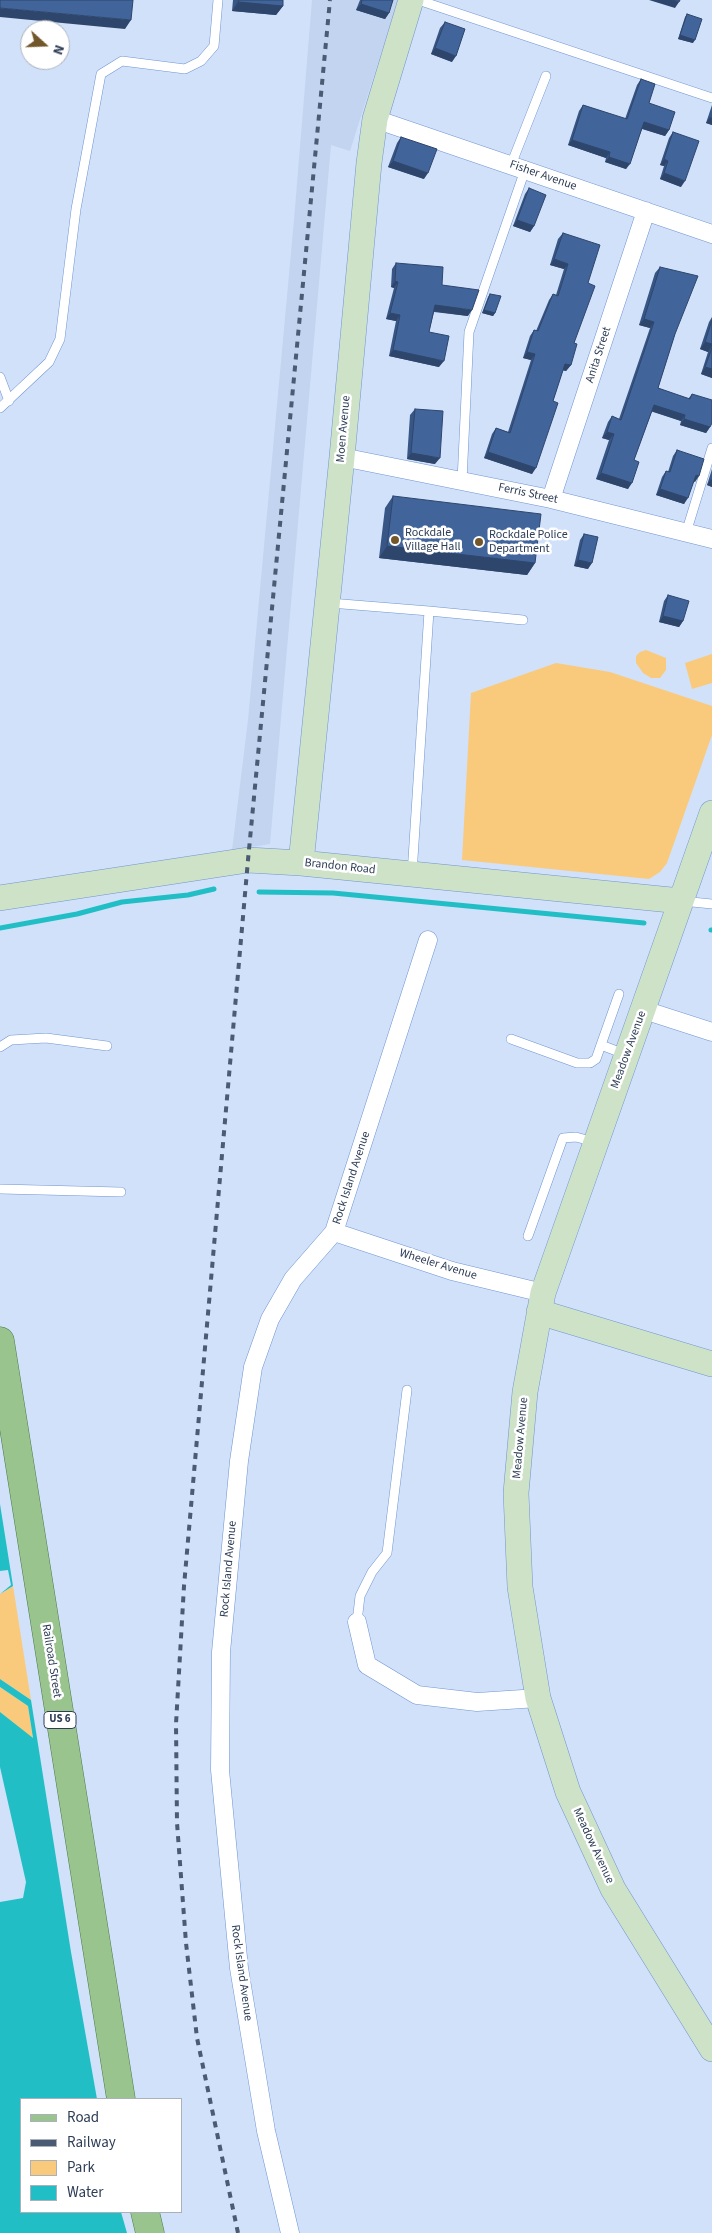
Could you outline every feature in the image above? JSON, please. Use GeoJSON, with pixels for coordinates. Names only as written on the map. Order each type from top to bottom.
{"type":"FeatureCollection","features":[{"type":"Feature","properties":{"kind":"main road","name":"Railroad Street"},"geometry":{"type":"LineString","coordinates":[[0,1341],[121,2098]]}},
{"type":"Feature","properties":{"kind":"main road"},"geometry":{"type":"LineString","coordinates":[[145,2213],[150,2233]]}},
{"type":"Feature","properties":{"kind":"street","name":"Moen Avenue"},"geometry":{"type":"LineString","coordinates":[[301,863],[375,118],[411,0]]}},
{"type":"Feature","properties":{"kind":"street","name":"Fisher Avenue"},"geometry":{"type":"LineString","coordinates":[[375,118],[712,234]]}},
{"type":"Feature","properties":{"kind":"street","name":"Anita Street"},"geometry":{"type":"LineString","coordinates":[[551,499],[646,211]]}},
{"type":"Feature","properties":{"kind":"street","name":"Ferris Street"},"geometry":{"type":"LineString","coordinates":[[342,457],[551,499],[712,539]]}},
{"type":"Feature","properties":{"kind":"street","name":"Meadow Avenue"},"geometry":{"type":"LineString","coordinates":[[712,813],[541,1303],[525,1392],[516,1493],[520,1587],[538,1698],[568,1792],[613,1889],[712,2049]]}},
{"type":"Feature","properties":{"kind":"street","name":"Brandon Road"},"geometry":{"type":"LineString","coordinates":[[0,898],[216,863],[248,860],[301,863],[682,901]]}},
{"type":"Feature","properties":{"kind":"street","name":"Rock Island Avenue"},"geometry":{"type":"LineString","coordinates":[[290,2233],[266,2131],[239,1968],[220,1770],[221,1652],[239,1461],[253,1367],[270,1319],[293,1279],[334,1232],[428,940]]}},
{"type":"Feature","properties":{"kind":"street"},"geometry":{"type":"LineString","coordinates":[[644,1010],[712,1032]]}},
{"type":"Feature","properties":{"kind":"street","name":"Wheeler Avenue"},"geometry":{"type":"LineString","coordinates":[[334,1232],[452,1271],[712,1364]]}},
{"type":"Feature","properties":{"kind":"street"},"geometry":{"type":"LineString","coordinates":[[357,1622],[367,1665],[417,1695],[477,1702],[538,1698]]}},
{"type":"Feature","properties":{"kind":"lane"},"geometry":{"type":"LineString","coordinates":[[0,408],[49,362],[60,338],[76,210],[101,74],[122,61],[185,69],[201,61],[214,46],[218,0]]}},
{"type":"Feature","properties":{"kind":"lane"},"geometry":{"type":"LineString","coordinates":[[418,0],[712,98]]}},
{"type":"Feature","properties":{"kind":"lane"},"geometry":{"type":"LineString","coordinates":[[462,481],[469,332],[546,76]]}},
{"type":"Feature","properties":{"kind":"lane"},"geometry":{"type":"LineString","coordinates":[[0,377],[8,401]]}},
{"type":"Feature","properties":{"kind":"lane"},"geometry":{"type":"LineString","coordinates":[[686,533],[712,448]]}},
{"type":"Feature","properties":{"kind":"lane"},"geometry":{"type":"LineString","coordinates":[[327,602],[522,620]]}},
{"type":"Feature","properties":{"kind":"lane"},"geometry":{"type":"LineString","coordinates":[[412,874],[429,611]]}},
{"type":"Feature","properties":{"kind":"lane"},"geometry":{"type":"LineString","coordinates":[[682,901],[712,904]]}},
{"type":"Feature","properties":{"kind":"lane"},"geometry":{"type":"LineString","coordinates":[[511,1039],[576,1062],[590,1063],[596,1059],[619,994]]}},
{"type":"Feature","properties":{"kind":"lane"},"geometry":{"type":"LineString","coordinates":[[0,1047],[11,1040],[46,1038],[107,1046]]}},
{"type":"Feature","properties":{"kind":"lane"},"geometry":{"type":"LineString","coordinates":[[601,1045],[628,1055]]}},
{"type":"Feature","properties":{"kind":"lane"},"geometry":{"type":"LineString","coordinates":[[528,1236],[563,1138],[576,1137],[596,1143]]}},
{"type":"Feature","properties":{"kind":"lane"},"geometry":{"type":"LineString","coordinates":[[0,1189],[121,1192]]}},
{"type":"Feature","properties":{"kind":"lane"},"geometry":{"type":"LineString","coordinates":[[357,1622],[360,1596],[372,1572],[387,1553],[407,1390]]}},
{"type":"Feature","properties":{"kind":"shaded area"},"geometry":{"type":"Polygon","coordinates":[[[312,0],[398,0],[350,151],[331,145],[270,844],[232,850],[248,720],[294,220],[312,0]]]}},
{"type":"Feature","properties":{"kind":"green space"},"geometry":{"type":"Polygon","coordinates":[[[646,650],[666,658],[666,670],[660,678],[651,678],[643,673],[636,663],[636,656],[646,650]]]}},
{"type":"Feature","properties":{"kind":"green space"},"geometry":{"type":"Polygon","coordinates":[[[712,654],[712,683],[692,689],[685,663],[712,654]]]}},
{"type":"Feature","properties":{"kind":"green space"},"geometry":{"type":"Polygon","coordinates":[[[556,663],[610,672],[712,706],[712,735],[667,863],[660,872],[649,879],[462,860],[471,693],[556,663]]]}},
{"type":"Feature","properties":{"kind":"green space"},"geometry":{"type":"Polygon","coordinates":[[[13,1586],[31,1700],[0,1679],[0,1594],[13,1586]]]}},
{"type":"Feature","properties":{"kind":"green space"},"geometry":{"type":"Polygon","coordinates":[[[0,1687],[28,1706],[33,1739],[0,1712],[0,1687]]]}},
{"type":"Feature","properties":{"kind":"water"},"geometry":{"type":"Polygon","coordinates":[[[0,1504],[13,1586],[0,1594],[11,1585],[8,1570],[0,1571],[0,1504]]]}},
{"type":"Feature","properties":{"kind":"water"},"geometry":{"type":"Polygon","coordinates":[[[0,1679],[31,1700],[71,1952],[97,2098],[20,2098],[20,2213],[121,2213],[127,2233],[0,2233],[0,1712],[33,1738],[28,1706],[0,1687],[0,1679]]]}},
{"type":"Feature","properties":{"kind":"pier"},"geometry":{"type":"Polygon","coordinates":[[[0,1767],[26,1882],[23,1898],[0,1902],[0,1767]]]}},
{"type":"Feature","properties":{"kind":"building"},"geometry":{"type":"Polygon","coordinates":[[[0,0],[133,0],[131,20],[0,8],[0,0]]]}},
{"type":"Feature","properties":{"kind":"building"},"geometry":{"type":"Polygon","coordinates":[[[239,0],[283,0],[283,6],[238,2],[239,0]]]}},
{"type":"Feature","properties":{"kind":"building"},"geometry":{"type":"Polygon","coordinates":[[[362,0],[393,0],[389,13],[361,4],[362,0]]]}},
{"type":"Feature","properties":{"kind":"building"},"geometry":{"type":"Polygon","coordinates":[[[687,14],[702,19],[695,40],[680,35],[687,14]]]}},
{"type":"Feature","properties":{"kind":"building"},"geometry":{"type":"Polygon","coordinates":[[[445,22],[465,29],[456,56],[435,48],[445,22]]]}},
{"type":"Feature","properties":{"kind":"building"},"geometry":{"type":"Polygon","coordinates":[[[641,79],[655,84],[649,103],[675,112],[669,130],[644,122],[630,164],[609,157],[610,152],[572,140],[583,105],[627,119],[641,79]]]}},
{"type":"Feature","properties":{"kind":"building"},"geometry":{"type":"Polygon","coordinates":[[[673,132],[699,141],[685,181],[664,173],[668,161],[664,159],[673,132]]]}},
{"type":"Feature","properties":{"kind":"building"},"geometry":{"type":"Polygon","coordinates":[[[401,137],[437,149],[428,173],[393,161],[401,137]]]}},
{"type":"Feature","properties":{"kind":"building"},"geometry":{"type":"Polygon","coordinates":[[[529,188],[546,195],[534,226],[517,220],[529,188]]]}},
{"type":"Feature","properties":{"kind":"building"},"geometry":{"type":"Polygon","coordinates":[[[563,233],[600,245],[588,283],[595,286],[574,343],[577,344],[571,365],[565,364],[553,401],[558,403],[536,468],[488,452],[496,428],[510,433],[535,354],[527,352],[534,330],[538,331],[553,294],[558,296],[568,264],[554,259],[563,233]]]}},
{"type":"Feature","properties":{"kind":"building"},"geometry":{"type":"Polygon","coordinates":[[[396,263],[443,267],[442,285],[479,290],[472,310],[435,305],[429,332],[449,336],[444,361],[393,350],[400,315],[390,313],[398,282],[395,281],[396,263]]]}},
{"type":"Feature","properties":{"kind":"building"},"geometry":{"type":"Polygon","coordinates":[[[660,267],[698,276],[675,334],[658,388],[690,399],[692,394],[712,400],[712,423],[710,427],[684,419],[685,415],[654,405],[634,460],[639,462],[632,483],[601,473],[614,434],[607,432],[612,416],[621,420],[654,322],[644,319],[660,267]]]}},
{"type":"Feature","properties":{"kind":"building"},"geometry":{"type":"Polygon","coordinates":[[[490,294],[501,296],[495,313],[484,310],[490,294]]]}},
{"type":"Feature","properties":{"kind":"building"},"geometry":{"type":"Polygon","coordinates":[[[712,320],[712,344],[705,342],[712,320]]]}},
{"type":"Feature","properties":{"kind":"building"},"geometry":{"type":"Polygon","coordinates":[[[712,348],[712,369],[705,367],[712,348]]]}},
{"type":"Feature","properties":{"kind":"building"},"geometry":{"type":"Polygon","coordinates":[[[415,409],[443,411],[440,458],[411,453],[415,409]]]}},
{"type":"Feature","properties":{"kind":"building"},"geometry":{"type":"Polygon","coordinates":[[[677,450],[704,459],[699,476],[696,475],[688,498],[660,489],[666,471],[670,472],[677,450]]]}},
{"type":"Feature","properties":{"kind":"building"},"geometry":{"type":"Polygon","coordinates":[[[393,496],[541,514],[535,563],[387,546],[393,496]]]}},
{"type":"Feature","properties":{"kind":"building"},"geometry":{"type":"Polygon","coordinates":[[[584,534],[598,537],[592,563],[578,560],[584,534]]]}},
{"type":"Feature","properties":{"kind":"building"},"geometry":{"type":"Polygon","coordinates":[[[668,595],[689,601],[683,621],[663,616],[668,595]]]}},
{"type":"Feature","properties":{"kind":"waterway"},"geometry":{"type":"LineString","coordinates":[[0,928],[77,914],[122,902],[188,895],[214,889]]}},
{"type":"Feature","properties":{"kind":"waterway"},"geometry":{"type":"LineString","coordinates":[[259,892],[333,893],[644,923]]}},
{"type":"Feature","properties":{"kind":"railway"},"geometry":{"type":"LineString","coordinates":[[238,2233],[197,2038],[186,1943],[177,1823],[176,1724],[184,1586],[248,860],[330,0]]}},
{"type":"Feature","properties":{"kind":"place","name":"Rockdale Village Hall"},"geometry":{"type":"Point","coordinates":[395,540]}},
{"type":"Feature","properties":{"kind":"place","name":"Rockdale Police Department"},"geometry":{"type":"Point","coordinates":[479,542]}}]}
